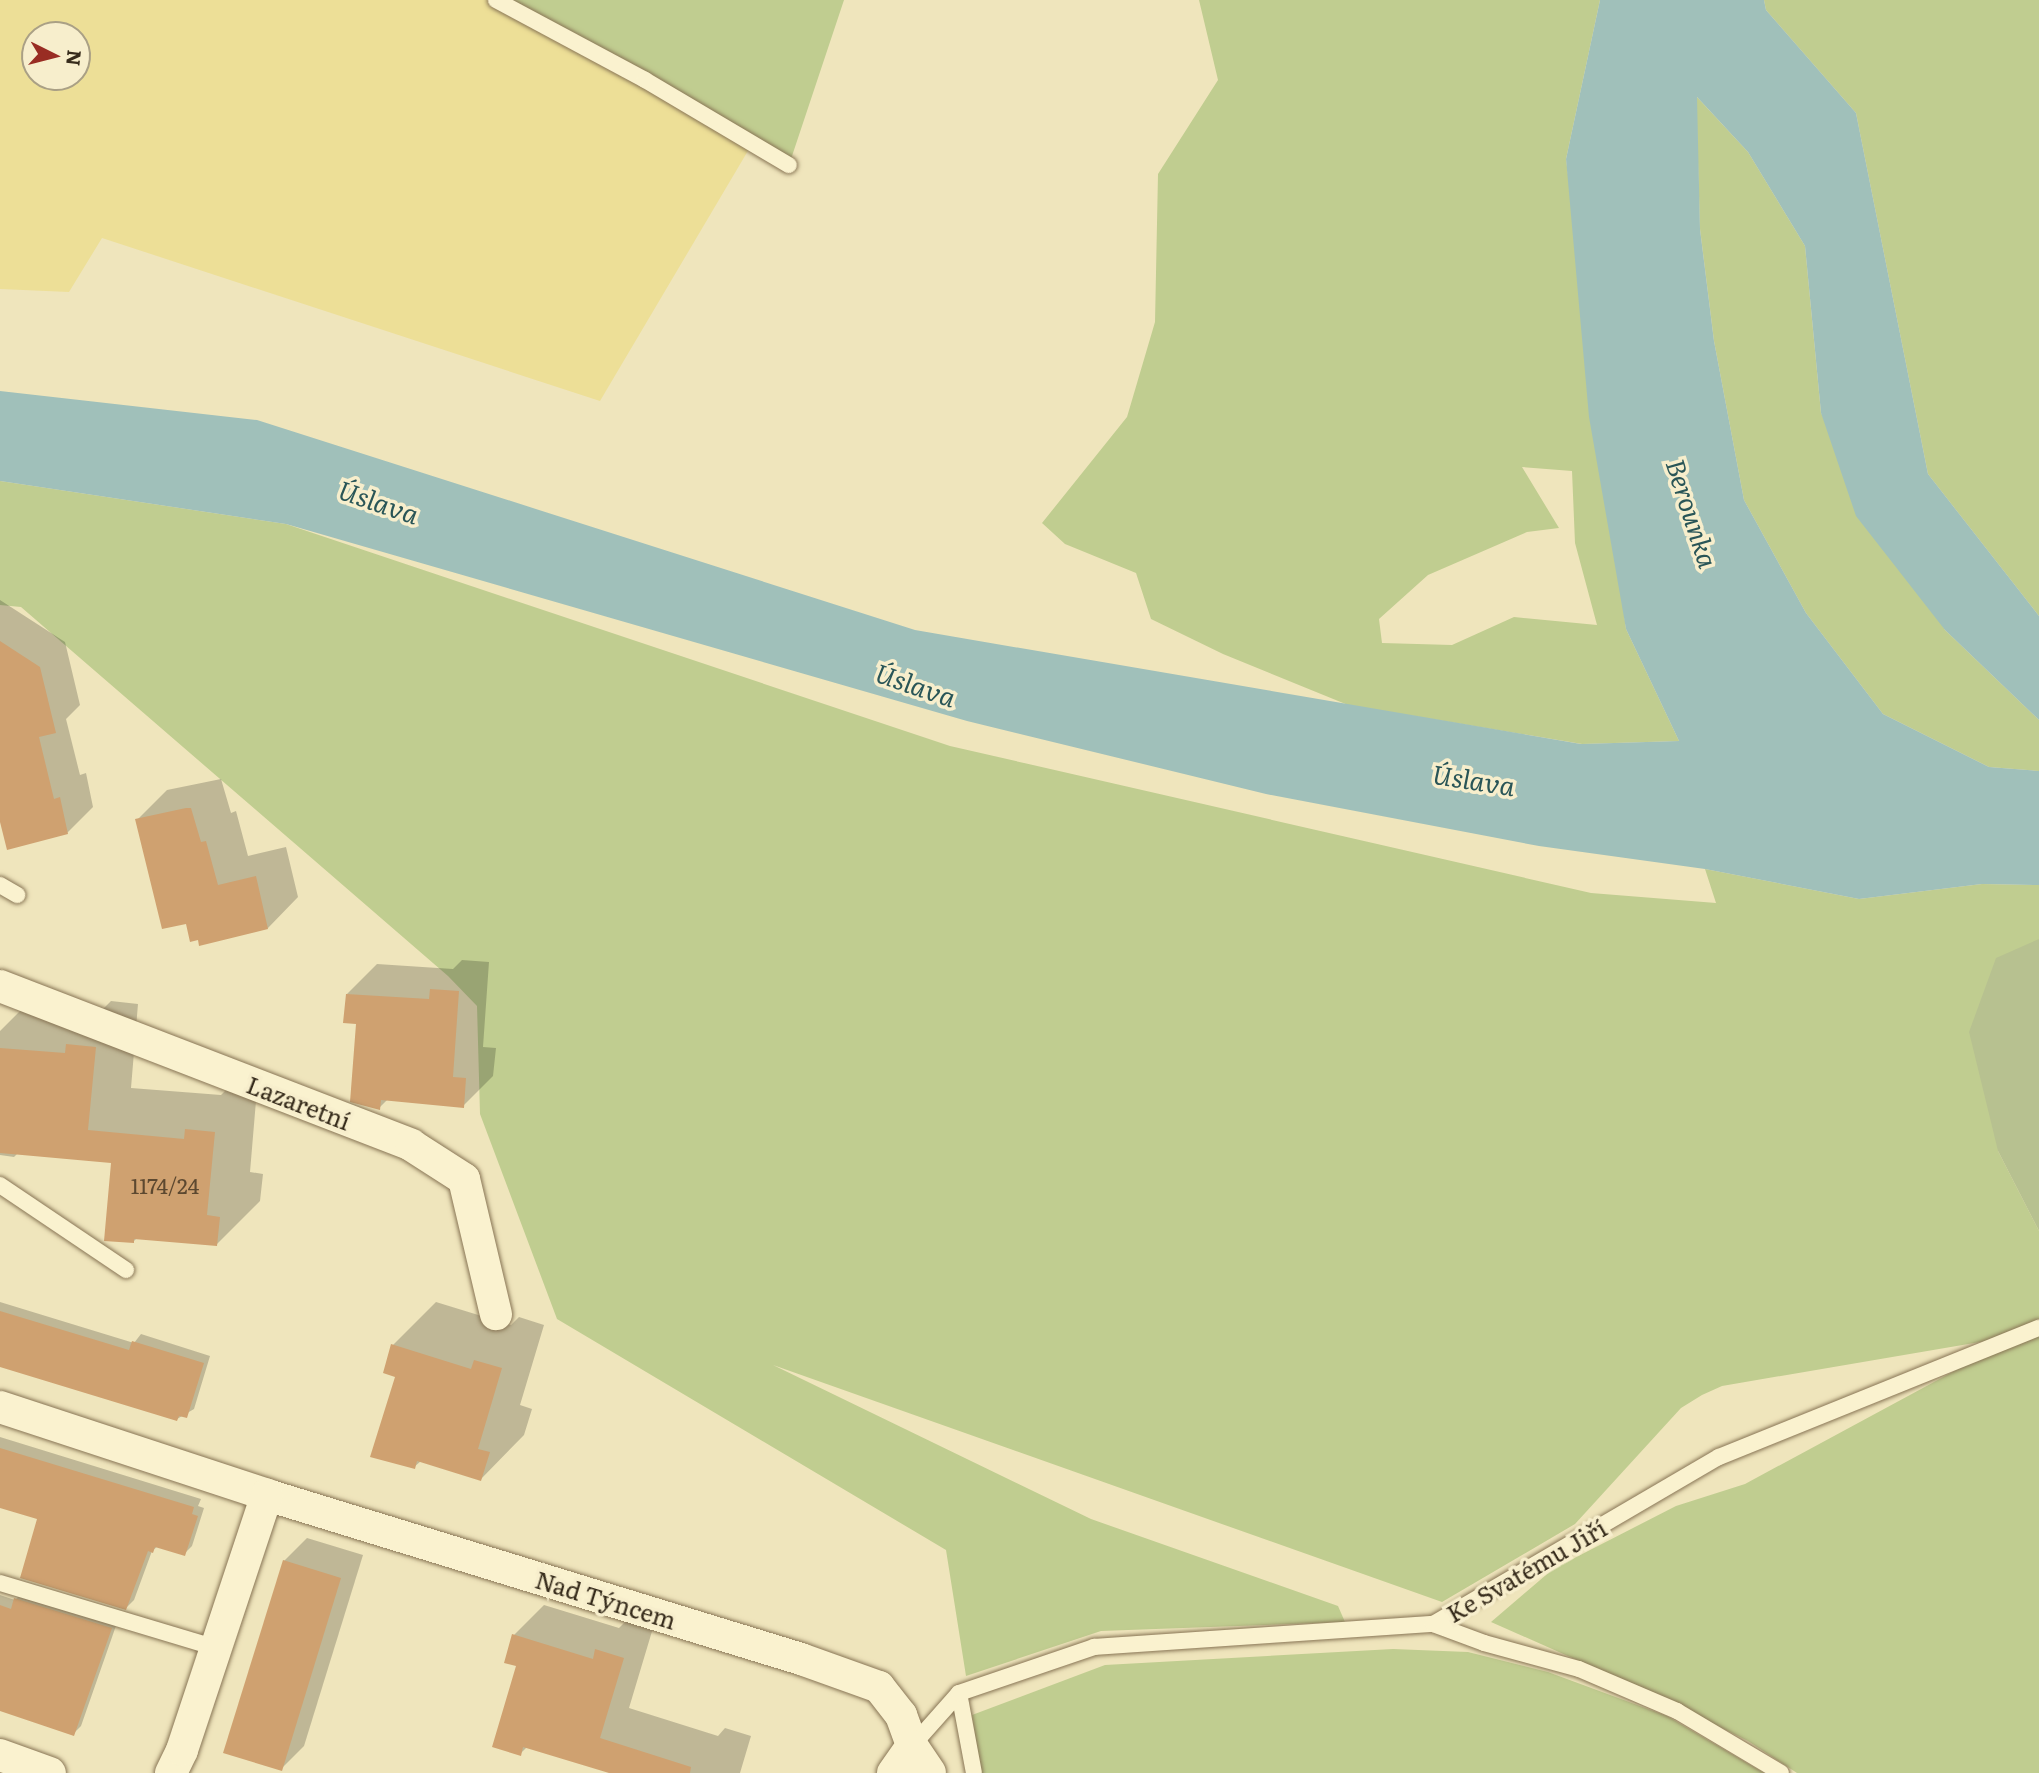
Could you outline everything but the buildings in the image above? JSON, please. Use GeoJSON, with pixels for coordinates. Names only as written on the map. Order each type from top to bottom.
{"type":"FeatureCollection","features":[{"type":"Feature","properties":{"kind":"street","name":"Lazaretní"},"geometry":{"type":"LineString","coordinates":[[0,986],[411,1145],[464,1179],[496,1314]]}},
{"type":"Feature","properties":{"kind":"street","name":"Nad Týncem"},"geometry":{"type":"LineString","coordinates":[[0,1407],[267,1494],[801,1659],[879,1687],[901,1715],[912,1746],[930,1773]]}},
{"type":"Feature","properties":{"kind":"street"},"geometry":{"type":"LineString","coordinates":[[171,1773],[182,1750],[267,1494]]}},
{"type":"Feature","properties":{"kind":"street","name":"Ke Svatému Jiří"},"geometry":{"type":"LineString","coordinates":[[893,1773],[912,1746]]}},
{"type":"Feature","properties":{"kind":"street"},"geometry":{"type":"LineString","coordinates":[[0,1755],[50,1773]]}},
{"type":"Feature","properties":{"kind":"lane"},"geometry":{"type":"LineString","coordinates":[[496,0],[645,80],[789,165]]}},
{"type":"Feature","properties":{"kind":"lane"},"geometry":{"type":"LineString","coordinates":[[0,885],[17,895]]}},
{"type":"Feature","properties":{"kind":"lane"},"geometry":{"type":"LineString","coordinates":[[0,1185],[126,1270]]}},
{"type":"Feature","properties":{"kind":"lane","name":"Ke Svatému Jiří"},"geometry":{"type":"LineString","coordinates":[[912,1746],[959,1693],[1094,1647],[1433,1625],[1720,1457],[2039,1328]]}},
{"type":"Feature","properties":{"kind":"lane"},"geometry":{"type":"LineString","coordinates":[[0,1583],[216,1648]]}},
{"type":"Feature","properties":{"kind":"lane"},"geometry":{"type":"LineString","coordinates":[[1433,1625],[1483,1643],[1579,1669],[1677,1711],[1781,1773]]}},
{"type":"Feature","properties":{"kind":"lane"},"geometry":{"type":"LineString","coordinates":[[959,1693],[974,1773]]}},
{"type":"Feature","properties":{"kind":"green space"},"geometry":{"type":"Polygon","coordinates":[[[496,0],[844,0],[789,165],[496,0]]]}},
{"type":"Feature","properties":{"kind":"green space"},"geometry":{"type":"Polygon","coordinates":[[[1199,0],[1600,0],[1566,159],[1626,629],[1679,741],[1582,744],[1348,705],[1223,654],[1151,619],[1136,573],[1065,544],[1042,523],[1127,417],[1155,322],[1158,174],[1218,80],[1199,0]],[[1522,467],[1559,528],[1527,532],[1428,575],[1379,619],[1382,643],[1452,645],[1514,617],[1597,625],[1575,543],[1572,471],[1522,467]]]}},
{"type":"Feature","properties":{"kind":"green space"},"geometry":{"type":"Polygon","coordinates":[[[1764,0],[2039,0],[2039,616],[1928,474],[1856,113],[1766,10],[1764,0]]]}},
{"type":"Feature","properties":{"kind":"green space"},"geometry":{"type":"Polygon","coordinates":[[[1696,96],[1748,152],[1805,246],[1821,413],[1945,630],[2039,720],[2039,771],[1989,767],[1883,714],[1806,613],[1744,500],[1714,341],[1700,229],[1696,96]]]}},
{"type":"Feature","properties":{"kind":"green space"},"geometry":{"type":"Polygon","coordinates":[[[0,481],[286,524],[950,746],[1591,893],[1716,903],[1705,869],[1859,899],[1982,884],[2039,885],[2039,939],[1998,1151],[2039,1231],[2039,1773],[1797,1773],[1748,1741],[1649,1692],[1491,1622],[1553,1569],[1676,1506],[1745,1484],[2021,1335],[1722,1386],[1702,1395],[1681,1408],[1575,1524],[1442,1602],[773,1365],[1091,1519],[1338,1606],[1345,1622],[1101,1631],[966,1676],[946,1550],[557,1319],[480,1114],[477,1006],[448,976],[21,607],[0,605],[0,481]]]}},
{"type":"Feature","properties":{"kind":"green space"},"geometry":{"type":"Polygon","coordinates":[[[2039,939],[2039,1231],[1998,1151],[1969,1032],[1996,958],[2039,939]]]}},
{"type":"Feature","properties":{"kind":"green space"},"geometry":{"type":"Polygon","coordinates":[[[1393,1649],[1468,1652],[1548,1672],[1667,1716],[1764,1773],[981,1773],[972,1715],[1105,1665],[1393,1649]]]}},
{"type":"Feature","properties":{"kind":"sand"},"geometry":{"type":"Polygon","coordinates":[[[0,0],[496,0],[752,144],[600,401],[102,238],[69,292],[0,289],[0,0]]]}},
{"type":"Feature","properties":{"kind":"water"},"geometry":{"type":"Polygon","coordinates":[[[1600,0],[1764,0],[1766,10],[1856,113],[1928,474],[2039,616],[2039,720],[1945,630],[1856,516],[1821,413],[1805,246],[1748,152],[1697,97],[1700,229],[1714,341],[1744,500],[1806,613],[1883,714],[1989,767],[2039,771],[2039,885],[1982,884],[1859,899],[1705,869],[1539,846],[1266,794],[967,721],[286,524],[0,481],[0,391],[257,420],[915,630],[1581,744],[1679,741],[1626,629],[1589,417],[1566,159],[1600,0]]]}},
{"type":"Feature","properties":{"kind":"water label","name":"Úslava"},"geometry":{"type":"Point","coordinates":[379,501]}},
{"type":"Feature","properties":{"kind":"water label","name":"Berounka"},"geometry":{"type":"Point","coordinates":[1693,513]}},
{"type":"Feature","properties":{"kind":"water label","name":"Úslava"},"geometry":{"type":"Point","coordinates":[916,684]}},
{"type":"Feature","properties":{"kind":"water label","name":"Úslava"},"geometry":{"type":"Point","coordinates":[1474,779]}}]}
